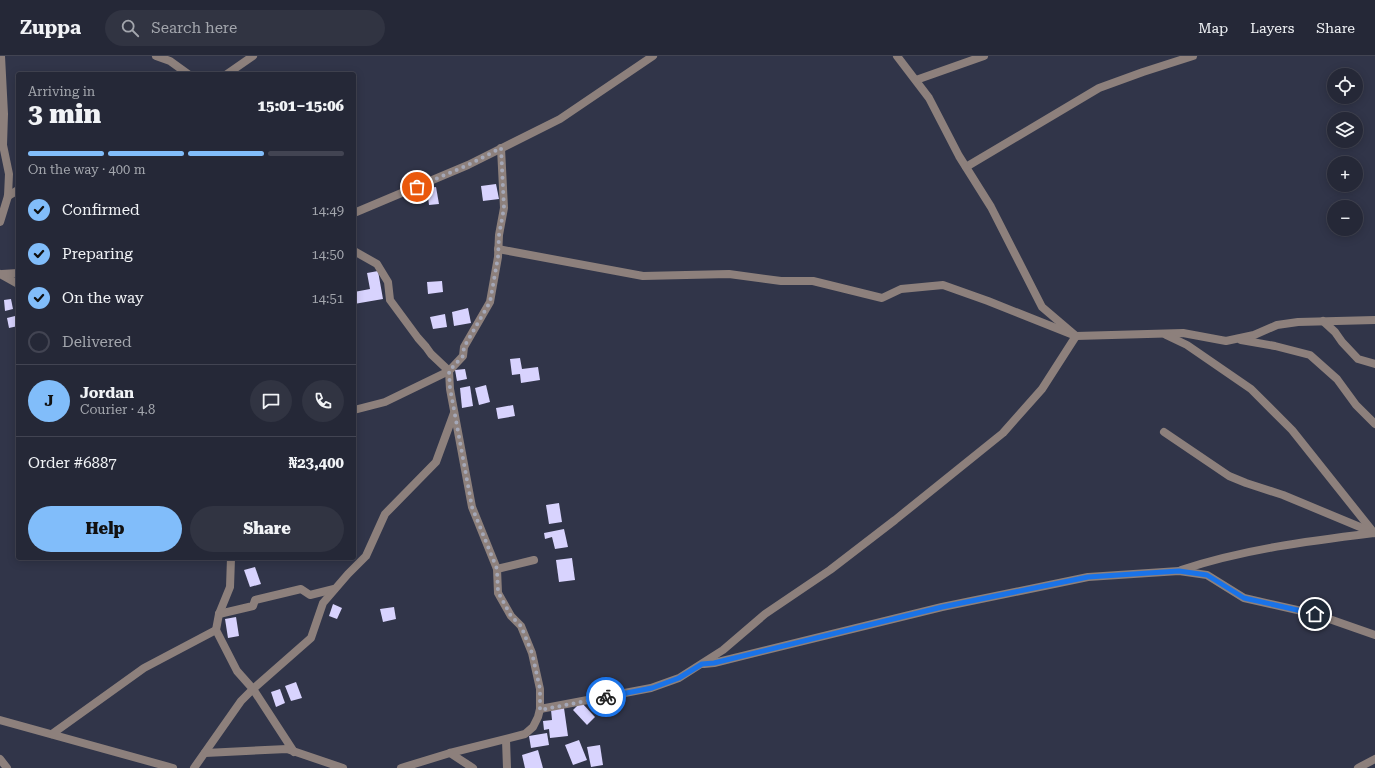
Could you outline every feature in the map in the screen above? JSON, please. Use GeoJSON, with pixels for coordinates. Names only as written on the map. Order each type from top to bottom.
{"type":"FeatureCollection","features":[{"type":"Feature","properties":{"kind":"street"},"geometry":{"type":"LineString","coordinates":[[0,222],[8,196],[9,174],[3,145],[4,114],[1,56]]}},
{"type":"Feature","properties":{"kind":"street"},"geometry":{"type":"LineString","coordinates":[[156,56],[170,59],[186,72]]}},
{"type":"Feature","properties":{"kind":"street"},"geometry":{"type":"LineString","coordinates":[[230,72],[253,56]]}},
{"type":"Feature","properties":{"kind":"street"},"geometry":{"type":"LineString","coordinates":[[356,212],[468,165],[560,119],[653,56]]}},
{"type":"Feature","properties":{"kind":"street"},"geometry":{"type":"LineString","coordinates":[[898,56],[929,98],[966,167],[991,206],[1042,307],[1076,336]]}},
{"type":"Feature","properties":{"kind":"street"},"geometry":{"type":"LineString","coordinates":[[916,80],[984,56]]}},
{"type":"Feature","properties":{"kind":"street"},"geometry":{"type":"LineString","coordinates":[[966,167],[1099,88],[1193,56]]}},
{"type":"Feature","properties":{"kind":"street"},"geometry":{"type":"LineString","coordinates":[[356,409],[385,402],[449,371],[463,356],[464,347],[490,302],[498,257],[499,235],[504,208],[501,148]]}},
{"type":"Feature","properties":{"kind":"street"},"geometry":{"type":"LineString","coordinates":[[8,196],[16,191]]}},
{"type":"Feature","properties":{"kind":"street"},"geometry":{"type":"LineString","coordinates":[[8,196],[16,195]]}},
{"type":"Feature","properties":{"kind":"street"},"geometry":{"type":"LineString","coordinates":[[498,249],[642,276],[729,274],[780,281],[813,281],[882,298],[901,289],[943,285],[1076,336],[1183,333],[1226,341],[1254,335],[1277,325],[1298,322],[1375,320]]}},
{"type":"Feature","properties":{"kind":"street"},"geometry":{"type":"LineString","coordinates":[[356,253],[377,264],[388,282],[390,300],[410,330],[426,346],[431,354],[449,371],[450,388],[472,507],[497,569],[498,592],[511,616],[521,626],[532,653],[540,689],[540,710],[533,727],[526,734],[450,753],[401,768]]}},
{"type":"Feature","properties":{"kind":"street"},"geometry":{"type":"LineString","coordinates":[[1,274],[16,273]]}},
{"type":"Feature","properties":{"kind":"street"},"geometry":{"type":"LineString","coordinates":[[1,274],[16,283]]}},
{"type":"Feature","properties":{"kind":"street"},"geometry":{"type":"LineString","coordinates":[[1323,321],[1336,332],[1342,342],[1358,359],[1375,364]]}},
{"type":"Feature","properties":{"kind":"street"},"geometry":{"type":"LineString","coordinates":[[1162,333],[1187,344],[1251,389],[1292,430],[1375,533]]}},
{"type":"Feature","properties":{"kind":"street"},"geometry":{"type":"LineString","coordinates":[[540,710],[652,688],[679,678],[723,650],[765,614],[836,565],[895,520],[1003,432],[1042,389],[1076,336]]}},
{"type":"Feature","properties":{"kind":"street"},"geometry":{"type":"LineString","coordinates":[[1236,339],[1275,346],[1310,355],[1337,379],[1356,405],[1375,424]]}},
{"type":"Feature","properties":{"kind":"street"},"geometry":{"type":"LineString","coordinates":[[194,768],[253,689],[311,638],[323,603],[334,589],[366,556],[385,514],[436,462],[455,412]]}},
{"type":"Feature","properties":{"kind":"street"},"geometry":{"type":"LineString","coordinates":[[1164,432],[1229,476],[1283,495],[1375,533]]}},
{"type":"Feature","properties":{"kind":"street"},"geometry":{"type":"LineString","coordinates":[[702,664],[714,663],[942,607],[1088,577],[1179,571],[1254,551],[1375,533]]}},
{"type":"Feature","properties":{"kind":"street"},"geometry":{"type":"LineString","coordinates":[[231,560],[230,587],[219,614],[216,630],[237,671],[253,689],[294,752]]}},
{"type":"Feature","properties":{"kind":"street"},"geometry":{"type":"LineString","coordinates":[[497,569],[534,560]]}},
{"type":"Feature","properties":{"kind":"street"},"geometry":{"type":"LineString","coordinates":[[1179,571],[1207,575],[1244,598],[1315,614],[1375,635]]}},
{"type":"Feature","properties":{"kind":"street"},"geometry":{"type":"LineString","coordinates":[[219,614],[253,606],[255,600],[301,589],[310,595],[334,589]]}},
{"type":"Feature","properties":{"kind":"street"},"geometry":{"type":"LineString","coordinates":[[52,734],[144,668],[216,630]]}},
{"type":"Feature","properties":{"kind":"street"},"geometry":{"type":"LineString","coordinates":[[0,720],[173,768]]}},
{"type":"Feature","properties":{"kind":"street"},"geometry":{"type":"LineString","coordinates":[[52,734],[74,721]]}},
{"type":"Feature","properties":{"kind":"street"},"geometry":{"type":"LineString","coordinates":[[506,740],[508,768]]}},
{"type":"Feature","properties":{"kind":"street"},"geometry":{"type":"LineString","coordinates":[[205,753],[287,749],[344,768]]}},
{"type":"Feature","properties":{"kind":"street"},"geometry":{"type":"LineString","coordinates":[[450,753],[473,768]]}},
{"type":"Feature","properties":{"kind":"street"},"geometry":{"type":"LineString","coordinates":[[0,759],[6,768]]}},
{"type":"Feature","properties":{"kind":"street"},"geometry":{"type":"LineString","coordinates":[[1358,768],[1375,759]]}},
{"type":"Feature","properties":{"kind":"building"},"geometry":{"type":"Polygon","coordinates":[[[496,184],[499,199],[483,201],[481,186],[496,184]]]}},
{"type":"Feature","properties":{"kind":"building"},"geometry":{"type":"Polygon","coordinates":[[[436,187],[439,204],[429,205],[427,188],[436,187]]]}},
{"type":"Feature","properties":{"kind":"building"},"geometry":{"type":"Polygon","coordinates":[[[378,271],[383,299],[356,304],[356,292],[370,289],[367,273],[378,271]]]}},
{"type":"Feature","properties":{"kind":"building"},"geometry":{"type":"Polygon","coordinates":[[[442,281],[443,292],[428,294],[427,282],[442,281]]]}},
{"type":"Feature","properties":{"kind":"building"},"geometry":{"type":"Polygon","coordinates":[[[11,299],[13,309],[5,311],[4,300],[11,299]]]}},
{"type":"Feature","properties":{"kind":"building"},"geometry":{"type":"Polygon","coordinates":[[[468,308],[471,323],[454,326],[452,312],[468,308]]]}},
{"type":"Feature","properties":{"kind":"building"},"geometry":{"type":"Polygon","coordinates":[[[445,314],[447,327],[433,329],[430,317],[445,314]]]}},
{"type":"Feature","properties":{"kind":"building"},"geometry":{"type":"Polygon","coordinates":[[[15,316],[16,326],[9,328],[7,318],[15,316]]]}},
{"type":"Feature","properties":{"kind":"building"},"geometry":{"type":"Polygon","coordinates":[[[520,358],[522,369],[538,367],[540,380],[521,383],[520,374],[512,375],[510,359],[520,358]]]}},
{"type":"Feature","properties":{"kind":"building"},"geometry":{"type":"Polygon","coordinates":[[[465,369],[467,379],[457,381],[455,370],[465,369]]]}},
{"type":"Feature","properties":{"kind":"building"},"geometry":{"type":"Polygon","coordinates":[[[486,385],[490,402],[479,405],[475,388],[486,385]]]}},
{"type":"Feature","properties":{"kind":"building"},"geometry":{"type":"Polygon","coordinates":[[[470,386],[473,406],[462,408],[460,388],[470,386]]]}},
{"type":"Feature","properties":{"kind":"building"},"geometry":{"type":"Polygon","coordinates":[[[513,405],[515,416],[498,419],[496,408],[513,405]]]}},
{"type":"Feature","properties":{"kind":"building"},"geometry":{"type":"Polygon","coordinates":[[[559,503],[562,522],[549,524],[546,505],[559,503]]]}},
{"type":"Feature","properties":{"kind":"building"},"geometry":{"type":"Polygon","coordinates":[[[564,529],[568,547],[555,549],[552,537],[545,539],[544,533],[564,529]]]}},
{"type":"Feature","properties":{"kind":"building"},"geometry":{"type":"Polygon","coordinates":[[[572,558],[575,580],[559,582],[556,560],[572,558]]]}},
{"type":"Feature","properties":{"kind":"building"},"geometry":{"type":"Polygon","coordinates":[[[255,567],[261,584],[250,587],[244,570],[255,567]]]}},
{"type":"Feature","properties":{"kind":"building"},"geometry":{"type":"Polygon","coordinates":[[[333,604],[342,608],[337,619],[329,616],[333,604]]]}},
{"type":"Feature","properties":{"kind":"building"},"geometry":{"type":"Polygon","coordinates":[[[394,607],[396,619],[383,622],[380,609],[394,607]]]}},
{"type":"Feature","properties":{"kind":"building"},"geometry":{"type":"Polygon","coordinates":[[[236,617],[239,636],[228,638],[225,619],[236,617]]]}},
{"type":"Feature","properties":{"kind":"building"},"geometry":{"type":"Polygon","coordinates":[[[296,682],[302,698],[291,701],[285,686],[296,682]]]}},
{"type":"Feature","properties":{"kind":"building"},"geometry":{"type":"Polygon","coordinates":[[[280,689],[285,703],[276,707],[271,692],[280,689]]]}},
{"type":"Feature","properties":{"kind":"building"},"geometry":{"type":"Polygon","coordinates":[[[581,702],[595,717],[587,725],[573,710],[581,702]]]}},
{"type":"Feature","properties":{"kind":"building"},"geometry":{"type":"Polygon","coordinates":[[[564,708],[568,736],[550,738],[549,729],[544,730],[543,721],[552,720],[551,710],[564,708]]]}},
{"type":"Feature","properties":{"kind":"building"},"geometry":{"type":"Polygon","coordinates":[[[547,733],[549,745],[531,748],[529,736],[547,733]]]}},
{"type":"Feature","properties":{"kind":"building"},"geometry":{"type":"Polygon","coordinates":[[[579,740],[587,760],[573,765],[565,745],[579,740]]]}},
{"type":"Feature","properties":{"kind":"building"},"geometry":{"type":"Polygon","coordinates":[[[600,745],[603,765],[591,767],[587,747],[600,745]]]}},
{"type":"Feature","properties":{"kind":"building"},"geometry":{"type":"Polygon","coordinates":[[[538,750],[543,768],[525,768],[522,755],[538,750]]]}},
{"type":"Feature","properties":{"kind":"way so far"},"geometry":{"type":"LineString","coordinates":[[417,187],[468,165],[501,148],[504,208],[499,235],[498,257],[490,302],[464,347],[463,356],[449,371],[450,388],[472,507],[497,569],[498,592],[511,616],[521,626],[532,653],[540,689],[540,710],[606,697]]}},
{"type":"Feature","properties":{"kind":"route"},"geometry":{"type":"LineString","coordinates":[[606,697],[652,688],[679,678],[702,664],[714,663],[942,607],[1088,577],[1179,571],[1207,575],[1244,598],[1315,614]]}}]}
